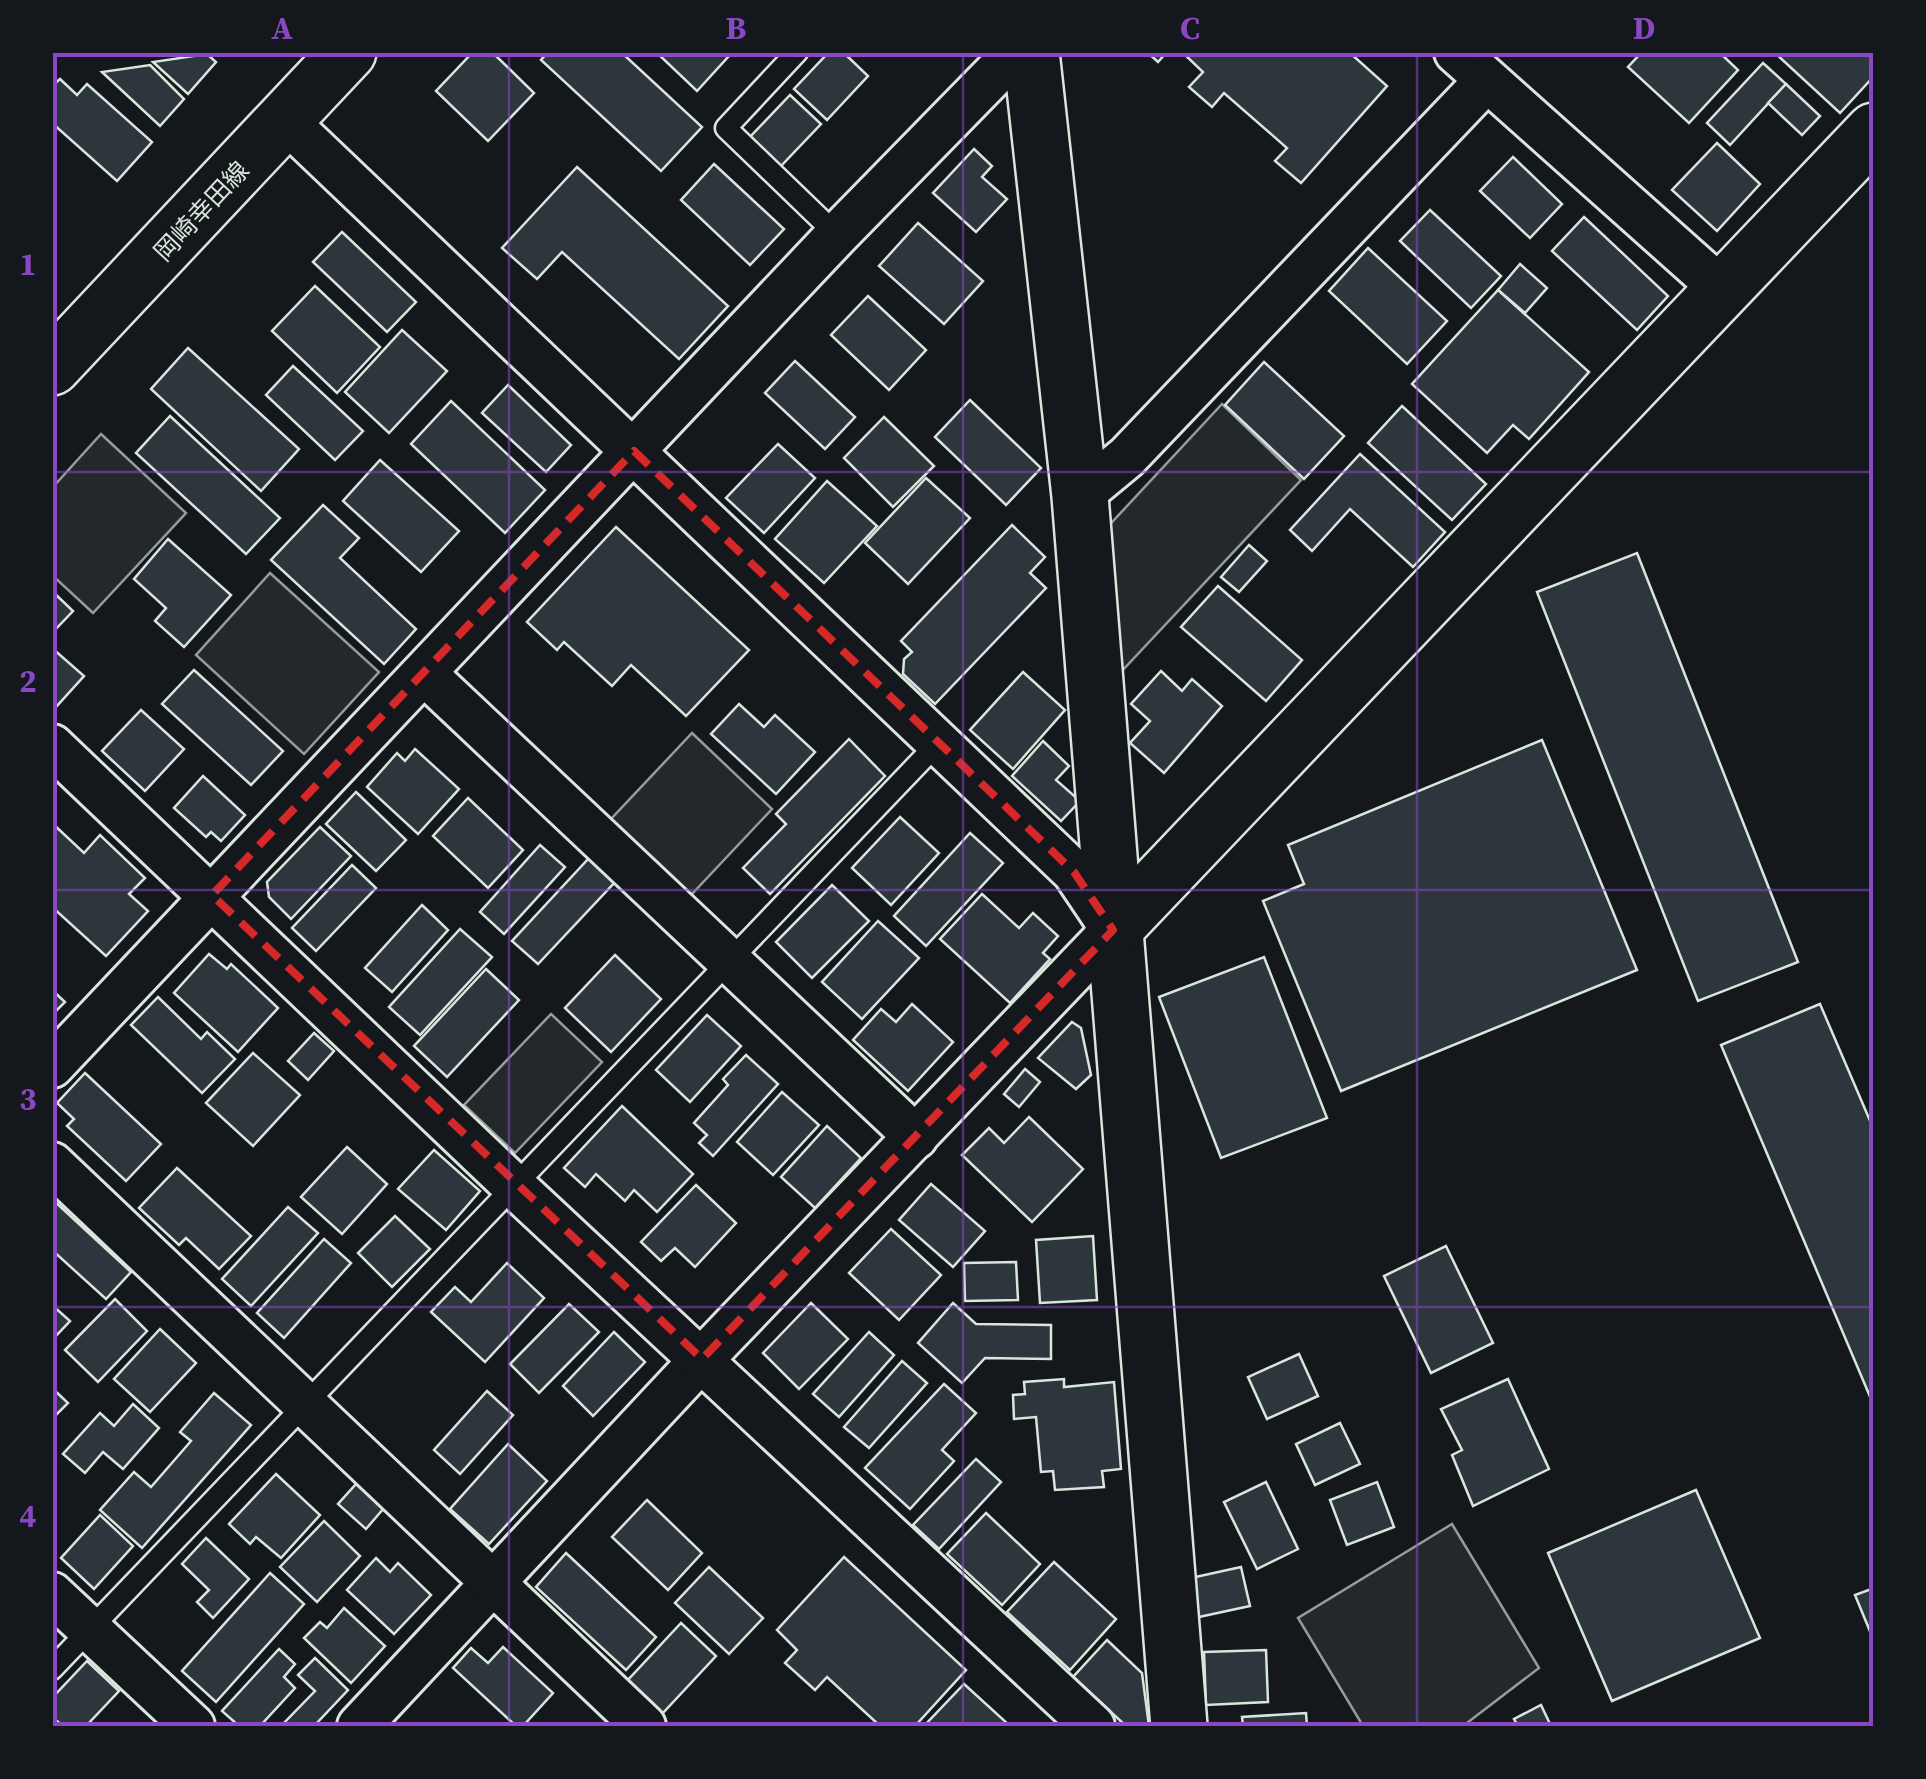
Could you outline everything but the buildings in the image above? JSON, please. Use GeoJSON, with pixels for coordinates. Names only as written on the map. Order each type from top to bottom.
{"type":"FeatureCollection","features":[{"type":"Feature","properties":{"kind":"street","name":"岡崎幸田線"},"geometry":{"type":"LineString","coordinates":[[52,368],[348,52]]}},
{"type":"Feature","properties":{"kind":"street"},"geometry":{"type":"LineString","coordinates":[[52,1066],[1016,52]]}},
{"type":"Feature","properties":{"kind":"street"},"geometry":{"type":"LineString","coordinates":[[1031,52],[1080,496],[1178,1726]]}},
{"type":"Feature","properties":{"kind":"street"},"geometry":{"type":"LineString","coordinates":[[1080,496],[1127,456],[1471,67],[1723,290]]}},
{"type":"Feature","properties":{"kind":"street"},"geometry":{"type":"LineString","coordinates":[[286,120],[1074,872],[1113,930]]}},
{"type":"Feature","properties":{"kind":"street"},"geometry":{"type":"LineString","coordinates":[[359,1726],[702,1359],[1874,131]]}},
{"type":"Feature","properties":{"kind":"street"},"geometry":{"type":"LineString","coordinates":[[426,675],[916,1137]]}},
{"type":"Feature","properties":{"kind":"street"},"geometry":{"type":"LineString","coordinates":[[52,746],[516,1188],[1093,1726]]}},
{"type":"Feature","properties":{"kind":"street"},"geometry":{"type":"LineString","coordinates":[[52,1164],[644,1726]]}},
{"type":"Feature","properties":{"kind":"street"},"geometry":{"type":"LineString","coordinates":[[52,1594],[192,1726]]}},
{"type":"Feature","properties":{"kind":"lane"},"geometry":{"type":"LineString","coordinates":[[797,52],[726,128],[838,235]]}},
{"type":"Feature","properties":{"kind":"lane"},"geometry":{"type":"LineString","coordinates":[[52,1668],[938,744]]}},
{"type":"Feature","properties":{"kind":"highlighted area"},"geometry":{"type":"Polygon","coordinates":[[[634,451],[1074,872],[1113,930],[702,1359],[212,895],[634,451]]]}},
{"type":"Feature","properties":{"kind":"shaded area"},"geometry":{"type":"Polygon","coordinates":[[[1222,404],[1301,480],[1120,673],[1101,534],[1222,404]]]}},
{"type":"Feature","properties":{"kind":"shaded area"},"geometry":{"type":"Polygon","coordinates":[[[101,434],[186,513],[93,613],[53,576],[53,487],[101,434]]]}},
{"type":"Feature","properties":{"kind":"shaded area"},"geometry":{"type":"Polygon","coordinates":[[[270,573],[379,672],[304,754],[196,655],[270,573]]]}},
{"type":"Feature","properties":{"kind":"shaded area"},"geometry":{"type":"Polygon","coordinates":[[[692,733],[772,809],[691,895],[611,819],[692,733]]]}},
{"type":"Feature","properties":{"kind":"shaded area"},"geometry":{"type":"Polygon","coordinates":[[[551,1014],[602,1062],[515,1153],[464,1105],[551,1014]]]}},
{"type":"Feature","properties":{"kind":"shaded area"},"geometry":{"type":"Polygon","coordinates":[[[1452,1524],[1539,1668],[1463,1726],[1363,1726],[1298,1618],[1452,1524]]]}}]}
